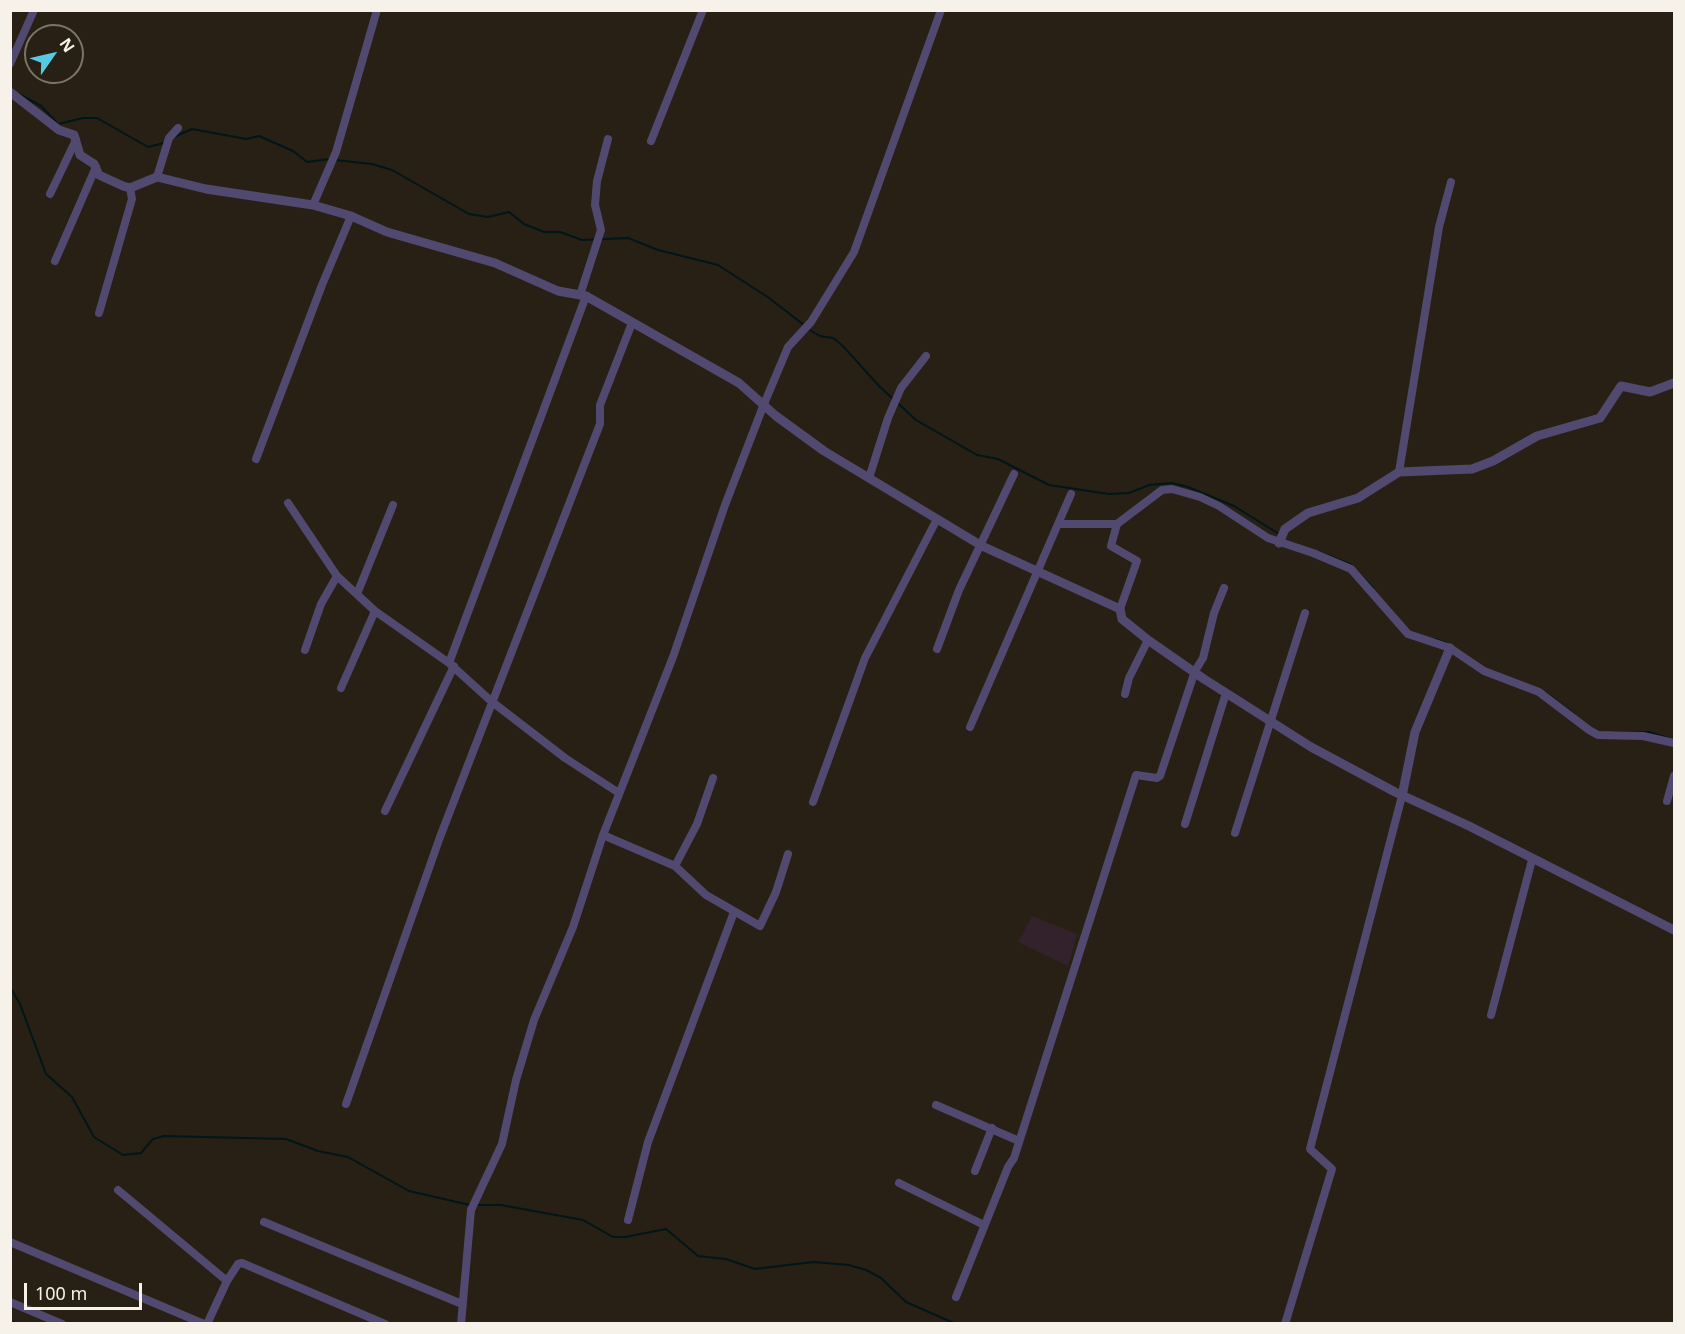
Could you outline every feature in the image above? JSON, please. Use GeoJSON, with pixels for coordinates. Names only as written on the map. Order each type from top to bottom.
{"type":"FeatureCollection","features":[{"type":"Feature","properties":{"kind":"street"},"geometry":{"type":"LineString","coordinates":[[10,64],[34,10]]}},
{"type":"Feature","properties":{"kind":"street"},"geometry":{"type":"LineString","coordinates":[[313,205],[336,152],[377,10]]}},
{"type":"Feature","properties":{"kind":"street"},"geometry":{"type":"LineString","coordinates":[[651,141],[703,10]]}},
{"type":"Feature","properties":{"kind":"street"},"geometry":{"type":"LineString","coordinates":[[461,1323],[471,1210],[493,1168],[502,1144],[516,1080],[534,1020],[573,927],[603,835],[673,657],[725,505],[764,404],[788,347],[811,322],[854,252],[941,10]]}},
{"type":"Feature","properties":{"kind":"street"},"geometry":{"type":"LineString","coordinates":[[10,92],[52,124],[77,139],[80,155],[96,167],[99,176],[130,188],[157,177],[206,189],[313,205],[351,216],[387,232],[495,263],[558,291],[583,296],[739,383],[795,431],[982,546],[1120,609]]}},
{"type":"Feature","properties":{"kind":"street"},"geometry":{"type":"LineString","coordinates":[[157,177],[168,141],[178,128]]}},
{"type":"Feature","properties":{"kind":"street"},"geometry":{"type":"LineString","coordinates":[[50,194],[77,139]]}},
{"type":"Feature","properties":{"kind":"street"},"geometry":{"type":"LineString","coordinates":[[385,811],[451,664],[583,296],[586,270],[601,230],[595,205],[596,188],[608,140]]}},
{"type":"Feature","properties":{"kind":"street"},"geometry":{"type":"LineString","coordinates":[[55,261],[96,167]]}},
{"type":"Feature","properties":{"kind":"street"},"geometry":{"type":"LineString","coordinates":[[1399,472],[1439,227],[1451,182]]}},
{"type":"Feature","properties":{"kind":"street"},"geometry":{"type":"LineString","coordinates":[[99,313],[132,199],[130,188]]}},
{"type":"Feature","properties":{"kind":"street"},"geometry":{"type":"LineString","coordinates":[[256,459],[322,285],[351,216]]}},
{"type":"Feature","properties":{"kind":"street"},"geometry":{"type":"LineString","coordinates":[[346,1104],[440,837],[600,424],[600,405],[632,323]]}},
{"type":"Feature","properties":{"kind":"street"},"geometry":{"type":"LineString","coordinates":[[869,478],[901,388],[926,356]]}},
{"type":"Feature","properties":{"kind":"street"},"geometry":{"type":"LineString","coordinates":[[1279,543],[1286,529],[1308,513],[1358,498],[1399,472],[1472,469],[1493,461],[1537,436],[1600,418],[1621,386],[1650,392],[1674,383]]}},
{"type":"Feature","properties":{"kind":"street"},"geometry":{"type":"LineString","coordinates":[[937,649],[959,590],[982,546],[1014,474]]}},
{"type":"Feature","properties":{"kind":"street"},"geometry":{"type":"LineString","coordinates":[[1060,524],[1117,524],[1133,515],[1153,494],[1162,490],[1172,489],[1200,497],[1219,506],[1268,538],[1351,569],[1408,634],[1450,648],[1484,671],[1545,696],[1598,735],[1643,736],[1674,744]]}},
{"type":"Feature","properties":{"kind":"street"},"geometry":{"type":"LineString","coordinates":[[970,727],[1037,571],[1060,524],[1071,494]]}},
{"type":"Feature","properties":{"kind":"street"},"geometry":{"type":"LineString","coordinates":[[288,503],[337,576],[375,611],[451,664],[492,701],[564,758],[619,794]]}},
{"type":"Feature","properties":{"kind":"street"},"geometry":{"type":"LineString","coordinates":[[357,594],[393,505]]}},
{"type":"Feature","properties":{"kind":"street"},"geometry":{"type":"LineString","coordinates":[[813,802],[865,658],[937,519]]}},
{"type":"Feature","properties":{"kind":"street"},"geometry":{"type":"LineString","coordinates":[[1117,524],[1111,546],[1137,561],[1120,609],[1122,619],[1148,639],[1226,693],[1311,747],[1402,796],[1468,826],[1674,930]]}},
{"type":"Feature","properties":{"kind":"street"},"geometry":{"type":"LineString","coordinates":[[305,650],[321,604],[337,576]]}},
{"type":"Feature","properties":{"kind":"street"},"geometry":{"type":"LineString","coordinates":[[956,1297],[1019,1141],[1136,775],[1159,778],[1195,671],[1203,657],[1214,613],[1224,588]]}},
{"type":"Feature","properties":{"kind":"street"},"geometry":{"type":"LineString","coordinates":[[340,688],[375,611]]}},
{"type":"Feature","properties":{"kind":"street"},"geometry":{"type":"LineString","coordinates":[[1235,833],[1269,719],[1305,613]]}},
{"type":"Feature","properties":{"kind":"street"},"geometry":{"type":"LineString","coordinates":[[1125,694],[1129,678],[1148,639]]}},
{"type":"Feature","properties":{"kind":"street"},"geometry":{"type":"LineString","coordinates":[[1285,1323],[1316,1215],[1332,1169],[1310,1149],[1402,796],[1415,732],[1450,648]]}},
{"type":"Feature","properties":{"kind":"street"},"geometry":{"type":"LineString","coordinates":[[1185,824],[1226,693]]}},
{"type":"Feature","properties":{"kind":"street"},"geometry":{"type":"LineString","coordinates":[[1667,801],[1674,776]]}},
{"type":"Feature","properties":{"kind":"street"},"geometry":{"type":"LineString","coordinates":[[675,866],[698,824],[713,778]]}},
{"type":"Feature","properties":{"kind":"street"},"geometry":{"type":"LineString","coordinates":[[603,835],[675,866],[706,895],[758,926],[761,925],[776,892],[788,854]]}},
{"type":"Feature","properties":{"kind":"street"},"geometry":{"type":"LineString","coordinates":[[1491,1015],[1532,860]]}},
{"type":"Feature","properties":{"kind":"street"},"geometry":{"type":"LineString","coordinates":[[628,1220],[648,1142],[734,912]]}},
{"type":"Feature","properties":{"kind":"street"},"geometry":{"type":"LineString","coordinates":[[936,1105],[1019,1141]]}},
{"type":"Feature","properties":{"kind":"street"},"geometry":{"type":"LineString","coordinates":[[975,1171],[992,1128]]}},
{"type":"Feature","properties":{"kind":"street"},"geometry":{"type":"LineString","coordinates":[[899,1183],[984,1225]]}},
{"type":"Feature","properties":{"kind":"street"},"geometry":{"type":"LineString","coordinates":[[118,1190],[227,1281]]}},
{"type":"Feature","properties":{"kind":"street"},"geometry":{"type":"LineString","coordinates":[[264,1222],[462,1304]]}},
{"type":"Feature","properties":{"kind":"street"},"geometry":{"type":"LineString","coordinates":[[10,1242],[206,1323],[238,1264],[245,1263],[385,1323]]}},
{"type":"Feature","properties":{"kind":"street"},"geometry":{"type":"LineString","coordinates":[[10,1302],[62,1323]]}},
{"type":"Feature","properties":{"kind":"shaded area"},"geometry":{"type":"Polygon","coordinates":[[[1032,916],[1077,934],[1068,966],[1018,942],[1032,916]]]}},
{"type":"Feature","properties":{"kind":"waterway"},"geometry":{"type":"LineString","coordinates":[[19,94],[41,106],[58,124],[83,118],[97,118],[148,147],[164,143]]}},
{"type":"Feature","properties":{"kind":"waterway"},"geometry":{"type":"LineString","coordinates":[[174,137],[192,129],[246,139],[259,136],[293,151],[307,162],[329,159]]}},
{"type":"Feature","properties":{"kind":"waterway"},"geometry":{"type":"LineString","coordinates":[[335,160],[372,164],[392,170],[469,214],[488,217],[509,212],[524,224],[544,232],[560,232],[582,240],[628,238],[658,250],[718,265],[769,298],[804,325]]}},
{"type":"Feature","properties":{"kind":"waterway"},"geometry":{"type":"LineString","coordinates":[[808,329],[820,336],[833,338],[843,346],[879,386],[916,420],[977,455],[998,459],[1049,485],[1109,494],[1129,493],[1149,485],[1172,483],[1188,487],[1234,506],[1279,534]]}},
{"type":"Feature","properties":{"kind":"waterway"},"geometry":{"type":"LineString","coordinates":[[1319,552],[1350,564],[1373,588]]}},
{"type":"Feature","properties":{"kind":"waterway"},"geometry":{"type":"LineString","coordinates":[[1435,639],[1446,643]]}},
{"type":"Feature","properties":{"kind":"waterway"},"geometry":{"type":"LineString","coordinates":[[1545,692],[1574,714]]}},
{"type":"Feature","properties":{"kind":"waterway"},"geometry":{"type":"LineString","coordinates":[[1613,732],[1649,732],[1674,740]]}},
{"type":"Feature","properties":{"kind":"waterway"},"geometry":{"type":"LineString","coordinates":[[10,987],[20,1004],[46,1074],[72,1097],[94,1137],[123,1155],[141,1153],[153,1139],[164,1136],[286,1139],[318,1151],[348,1157],[409,1191],[470,1205]]}},
{"type":"Feature","properties":{"kind":"waterway"},"geometry":{"type":"LineString","coordinates":[[476,1205],[501,1205],[583,1220],[613,1237],[666,1229],[698,1256],[726,1259],[755,1269],[813,1262],[849,1265],[881,1278],[906,1302],[956,1324]]}}]}
